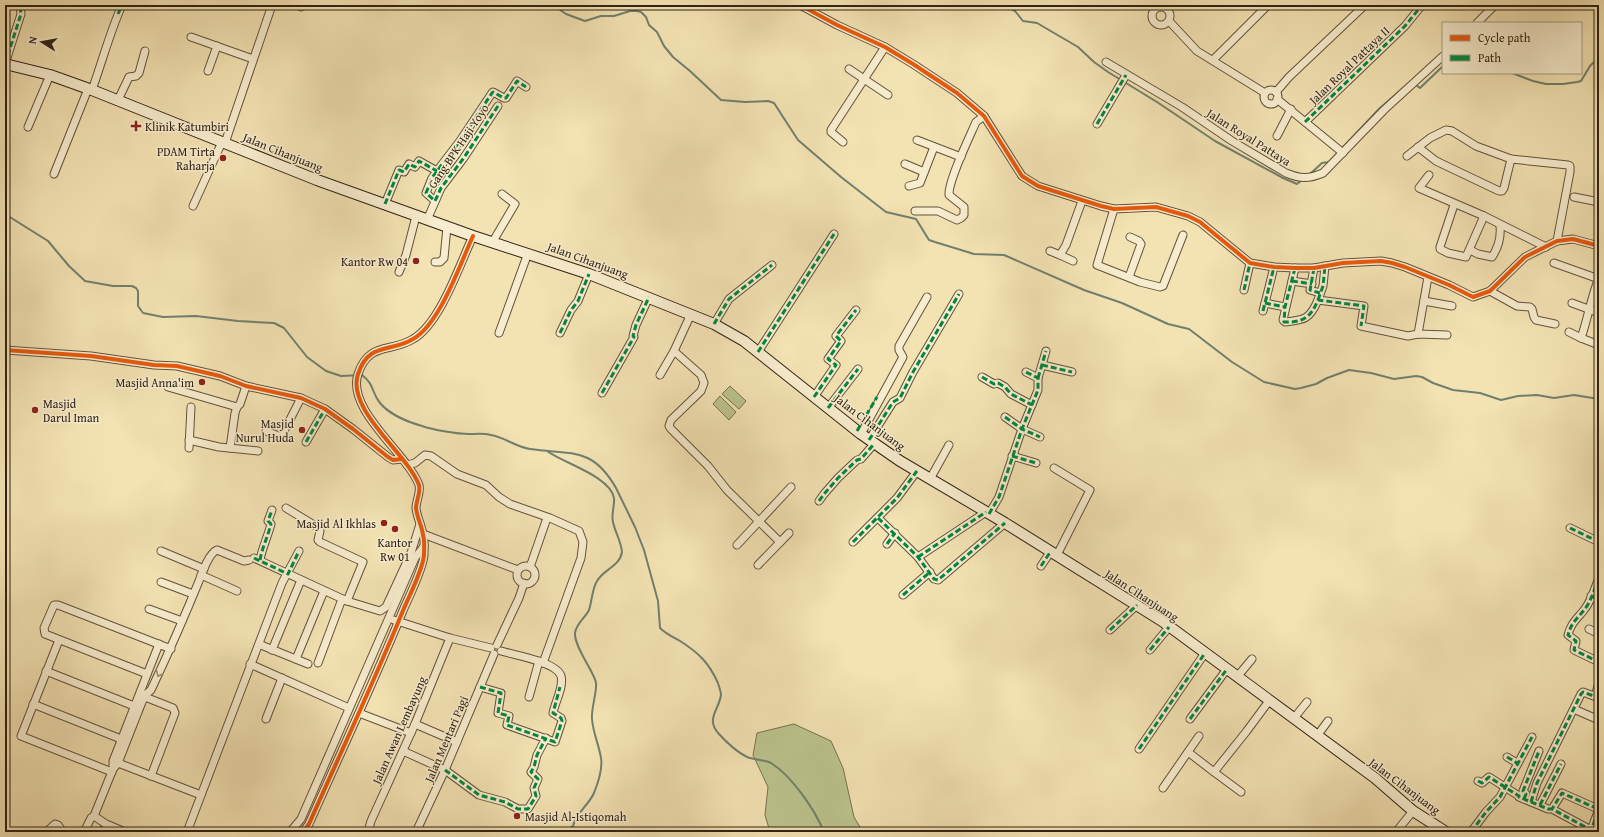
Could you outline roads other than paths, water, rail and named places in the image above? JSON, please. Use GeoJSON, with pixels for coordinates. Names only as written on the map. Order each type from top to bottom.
{"type":"FeatureCollection","features":[{"type":"Feature","properties":{"kind":"main road","name":"Jalan Cihanjuang"},"geometry":{"type":"LineString","coordinates":[[5,64],[50,75],[90,89],[317,180],[492,243],[528,253],[589,274],[649,296],[714,324],[744,341],[872,442],[930,479],[1054,553],[1169,627],[1374,778],[1413,811],[1446,832]]}},
{"type":"Feature","properties":{"kind":"street"},"geometry":{"type":"LineString","coordinates":[[54,174],[107,48],[114,22],[122,5]]}},
{"type":"Feature","properties":{"kind":"street"},"geometry":{"type":"LineString","coordinates":[[193,206],[223,142],[272,5]]}},
{"type":"Feature","properties":{"kind":"street"},"geometry":{"type":"LineString","coordinates":[[800,5],[837,25],[885,47],[957,93],[984,116],[1022,176],[1038,186],[1082,201],[1114,209],[1156,207],[1188,216],[1200,222],[1250,263],[1274,267],[1314,268],[1343,263],[1381,261],[1399,264],[1450,285],[1473,297],[1490,291],[1525,257],[1557,241],[1574,240],[1599,246]]}},
{"type":"Feature","properties":{"kind":"street"},"geometry":{"type":"LineString","coordinates":[[1213,60],[1268,5]]}},
{"type":"Feature","properties":{"kind":"street"},"geometry":{"type":"LineString","coordinates":[[1169,21],[1197,51],[1264,93],[1265,100],[1268,103],[1272,103],[1289,77],[1365,5]]}},
{"type":"Feature","properties":{"kind":"street","name":"Jalan Royal Pattaya II"},"geometry":{"type":"LineString","coordinates":[[1305,122],[1405,26],[1422,5]]}},
{"type":"Feature","properties":{"kind":"street"},"geometry":{"type":"LineString","coordinates":[[1478,22],[1495,5]]}},
{"type":"Feature","properties":{"kind":"street"},"geometry":{"type":"LineString","coordinates":[[5,64],[21,14],[22,6]]}},
{"type":"Feature","properties":{"kind":"street"},"geometry":{"type":"LineString","coordinates":[[1162,6],[1170,7],[1169,21],[1164,24],[1158,24],[1152,18],[1153,12],[1162,6]]}},
{"type":"Feature","properties":{"kind":"street"},"geometry":{"type":"LineString","coordinates":[[191,37],[253,59]]}},
{"type":"Feature","properties":{"kind":"street"},"geometry":{"type":"LineString","coordinates":[[208,71],[217,46]]}},
{"type":"Feature","properties":{"kind":"street"},"geometry":{"type":"LineString","coordinates":[[843,142],[832,132],[832,130],[885,47]]}},
{"type":"Feature","properties":{"kind":"street"},"geometry":{"type":"LineString","coordinates":[[118,100],[126,80],[129,77],[136,76],[139,73],[145,51]]}},
{"type":"Feature","properties":{"kind":"street","name":"Jalan Royal Pattaya"},"geometry":{"type":"LineString","coordinates":[[1106,62],[1182,107],[1232,141],[1293,176],[1311,178],[1323,173],[1384,110],[1442,57]]}},
{"type":"Feature","properties":{"kind":"street"},"geometry":{"type":"LineString","coordinates":[[850,69],[888,95]]}},
{"type":"Feature","properties":{"kind":"street"},"geometry":{"type":"LineString","coordinates":[[28,128],[50,75]]}},
{"type":"Feature","properties":{"kind":"street"},"geometry":{"type":"LineString","coordinates":[[1097,124],[1126,75]]}},
{"type":"Feature","properties":{"kind":"street"},"geometry":{"type":"LineString","coordinates":[[435,201],[426,193],[432,178],[460,141],[492,93],[493,92],[506,98],[517,81],[526,87]]}},
{"type":"Feature","properties":{"kind":"street"},"geometry":{"type":"LineString","coordinates":[[1264,93],[1270,90],[1305,122],[1343,153]]}},
{"type":"Feature","properties":{"kind":"street","name":"Gang BPK Haji Yoyo"},"geometry":{"type":"LineString","coordinates":[[428,220],[441,188],[463,159],[498,106]]}},
{"type":"Feature","properties":{"kind":"street"},"geometry":{"type":"LineString","coordinates":[[1277,136],[1291,109]]}},
{"type":"Feature","properties":{"kind":"street"},"geometry":{"type":"LineString","coordinates":[[915,211],[938,211],[957,220],[962,218],[964,215],[964,207],[948,195],[948,192],[976,122],[984,116]]}},
{"type":"Feature","properties":{"kind":"street"},"geometry":{"type":"LineString","coordinates":[[1407,156],[1430,138],[1446,130],[1450,130],[1476,146],[1511,159],[1570,166],[1557,241]]}},
{"type":"Feature","properties":{"kind":"street"},"geometry":{"type":"LineString","coordinates":[[918,140],[961,157]]}},
{"type":"Feature","properties":{"kind":"street"},"geometry":{"type":"LineString","coordinates":[[909,186],[920,183],[934,147]]}},
{"type":"Feature","properties":{"kind":"street"},"geometry":{"type":"LineString","coordinates":[[1418,147],[1436,161],[1499,191],[1502,191],[1504,188],[1511,159]]}},
{"type":"Feature","properties":{"kind":"street"},"geometry":{"type":"LineString","coordinates":[[385,204],[399,170],[404,172],[409,164],[415,167],[419,160],[437,171]]}},
{"type":"Feature","properties":{"kind":"street"},"geometry":{"type":"LineString","coordinates":[[905,164],[924,172]]}},
{"type":"Feature","properties":{"kind":"street"},"geometry":{"type":"LineString","coordinates":[[1429,175],[1419,188],[1484,216],[1500,226],[1546,247]]}},
{"type":"Feature","properties":{"kind":"street"},"geometry":{"type":"LineString","coordinates":[[492,243],[514,204],[512,200],[502,194]]}},
{"type":"Feature","properties":{"kind":"street"},"geometry":{"type":"LineString","coordinates":[[1574,197],[1599,202]]}},
{"type":"Feature","properties":{"kind":"street"},"geometry":{"type":"LineString","coordinates":[[1060,255],[1066,245],[1082,201]]}},
{"type":"Feature","properties":{"kind":"street"},"geometry":{"type":"LineString","coordinates":[[1454,204],[1440,245],[1440,249],[1448,253],[1465,257],[1470,250],[1484,216]]}},
{"type":"Feature","properties":{"kind":"street"},"geometry":{"type":"LineString","coordinates":[[1114,209],[1096,263],[1100,267],[1140,282],[1160,287],[1163,286],[1183,235]]}},
{"type":"Feature","properties":{"kind":"street"},"geometry":{"type":"LineString","coordinates":[[399,272],[406,255],[416,216]]}},
{"type":"Feature","properties":{"kind":"street"},"geometry":{"type":"LineString","coordinates":[[1470,250],[1478,254],[1492,257],[1496,248],[1500,226]]}},
{"type":"Feature","properties":{"kind":"street"},"geometry":{"type":"LineString","coordinates":[[435,262],[440,262],[444,258],[448,227]]}},
{"type":"Feature","properties":{"kind":"street"},"geometry":{"type":"LineString","coordinates":[[758,352],[834,234]]}},
{"type":"Feature","properties":{"kind":"street"},"geometry":{"type":"LineString","coordinates":[[303,832],[309,824],[423,563],[423,534],[416,507],[419,486],[404,462],[368,414],[358,395],[358,374],[364,362],[376,350],[413,340],[424,330],[438,310],[451,286],[472,236]]}},
{"type":"Feature","properties":{"kind":"street"},"geometry":{"type":"LineString","coordinates":[[1129,277],[1141,244],[1139,241],[1130,237]]}},
{"type":"Feature","properties":{"kind":"street"},"geometry":{"type":"LineString","coordinates":[[1050,251],[1073,261]]}},
{"type":"Feature","properties":{"kind":"street"},"geometry":{"type":"LineString","coordinates":[[499,333],[528,253]]}},
{"type":"Feature","properties":{"kind":"street"},"geometry":{"type":"LineString","coordinates":[[1244,290],[1250,263]]}},
{"type":"Feature","properties":{"kind":"street"},"geometry":{"type":"LineString","coordinates":[[1554,263],[1599,279],[1591,298],[1590,308],[1581,338]]}},
{"type":"Feature","properties":{"kind":"street"},"geometry":{"type":"LineString","coordinates":[[714,324],[729,299],[772,265]]}},
{"type":"Feature","properties":{"kind":"street"},"geometry":{"type":"LineString","coordinates":[[1295,268],[1283,320],[1285,322],[1302,320],[1311,314],[1323,286],[1325,266]]}},
{"type":"Feature","properties":{"kind":"street"},"geometry":{"type":"LineString","coordinates":[[1263,311],[1274,267]]}},
{"type":"Feature","properties":{"kind":"street"},"geometry":{"type":"LineString","coordinates":[[1314,268],[1310,290],[1319,296],[1364,306],[1361,326],[1408,336],[1418,334],[1448,335]]}},
{"type":"Feature","properties":{"kind":"street"},"geometry":{"type":"LineString","coordinates":[[560,333],[571,310],[578,301],[589,274]]}},
{"type":"Feature","properties":{"kind":"street"},"geometry":{"type":"LineString","coordinates":[[1418,334],[1428,277]]}},
{"type":"Feature","properties":{"kind":"street"},"geometry":{"type":"LineString","coordinates":[[1292,280],[1312,284]]}},
{"type":"Feature","properties":{"kind":"street"},"geometry":{"type":"LineString","coordinates":[[1490,291],[1518,306],[1530,307],[1536,320],[1555,324]]}},
{"type":"Feature","properties":{"kind":"street"},"geometry":{"type":"LineString","coordinates":[[819,501],[846,469],[860,459],[872,442],[893,402],[900,398],[913,372],[960,294]]}},
{"type":"Feature","properties":{"kind":"street"},"geometry":{"type":"LineString","coordinates":[[602,393],[634,337],[636,325],[649,296]]}},
{"type":"Feature","properties":{"kind":"street"},"geometry":{"type":"LineString","coordinates":[[859,432],[903,357],[899,350],[899,346],[927,297]]}},
{"type":"Feature","properties":{"kind":"street"},"geometry":{"type":"LineString","coordinates":[[1424,301],[1452,306]]}},
{"type":"Feature","properties":{"kind":"street"},"geometry":{"type":"LineString","coordinates":[[1265,303],[1286,308]]}},
{"type":"Feature","properties":{"kind":"street"},"geometry":{"type":"LineString","coordinates":[[1572,303],[1590,308],[1599,313]]}},
{"type":"Feature","properties":{"kind":"street"},"geometry":{"type":"LineString","coordinates":[[814,397],[836,365],[828,358],[841,341],[836,336],[856,310]]}},
{"type":"Feature","properties":{"kind":"street"},"geometry":{"type":"LineString","coordinates":[[660,375],[674,351],[691,314]]}},
{"type":"Feature","properties":{"kind":"street"},"geometry":{"type":"LineString","coordinates":[[1569,332],[1599,345]]}},
{"type":"Feature","properties":{"kind":"street"},"geometry":{"type":"LineString","coordinates":[[5,350],[91,356],[154,365],[177,366],[220,376],[246,386],[301,398],[325,409],[393,460],[415,463],[427,454],[457,474],[486,485],[499,497],[510,504],[579,531],[583,542],[581,558],[541,662],[530,697]]}},
{"type":"Feature","properties":{"kind":"street"},"geometry":{"type":"LineString","coordinates":[[674,351],[701,375],[704,383],[701,391],[672,420],[669,426],[708,466],[727,490],[780,542]]}},
{"type":"Feature","properties":{"kind":"street"},"geometry":{"type":"LineString","coordinates":[[918,557],[988,513],[999,497],[1006,480],[1012,456],[1038,390],[1038,378],[1046,351]]}},
{"type":"Feature","properties":{"kind":"street"},"geometry":{"type":"LineString","coordinates":[[1042,365],[1072,372]]}},
{"type":"Feature","properties":{"kind":"street"},"geometry":{"type":"LineString","coordinates":[[828,408],[858,369]]}},
{"type":"Feature","properties":{"kind":"street"},"geometry":{"type":"LineString","coordinates":[[1026,372],[1038,378]]}},
{"type":"Feature","properties":{"kind":"street"},"geometry":{"type":"LineString","coordinates":[[982,377],[994,384],[998,383],[1005,387],[1010,394],[1032,405]]}},
{"type":"Feature","properties":{"kind":"street"},"geometry":{"type":"LineString","coordinates":[[230,448],[237,407],[240,404],[246,386]]}},
{"type":"Feature","properties":{"kind":"street"},"geometry":{"type":"LineString","coordinates":[[168,387],[237,407]]}},
{"type":"Feature","properties":{"kind":"street"},"geometry":{"type":"LineString","coordinates":[[859,432],[877,397]]}},
{"type":"Feature","properties":{"kind":"street"},"geometry":{"type":"LineString","coordinates":[[266,431],[281,437],[301,398]]}},
{"type":"Feature","properties":{"kind":"street"},"geometry":{"type":"LineString","coordinates":[[191,407],[189,444],[258,451]]}},
{"type":"Feature","properties":{"kind":"street"},"geometry":{"type":"LineString","coordinates":[[306,442],[325,409]]}},
{"type":"Feature","properties":{"kind":"street"},"geometry":{"type":"LineString","coordinates":[[1005,417],[1022,429],[1040,437]]}},
{"type":"Feature","properties":{"kind":"street"},"geometry":{"type":"LineString","coordinates":[[930,479],[949,445]]}},
{"type":"Feature","properties":{"kind":"street"},"geometry":{"type":"LineString","coordinates":[[1012,456],[1036,464]]}},
{"type":"Feature","properties":{"kind":"street"},"geometry":{"type":"LineString","coordinates":[[1041,566],[1054,553],[1090,490],[1054,468]]}},
{"type":"Feature","properties":{"kind":"street"},"geometry":{"type":"LineString","coordinates":[[853,542],[897,498],[917,471]]}},
{"type":"Feature","properties":{"kind":"street"},"geometry":{"type":"LineString","coordinates":[[737,545],[791,487]]}},
{"type":"Feature","properties":{"kind":"street"},"geometry":{"type":"LineString","coordinates":[[286,508],[319,528],[320,531],[318,540],[320,542],[363,562],[318,664]]}},
{"type":"Feature","properties":{"kind":"street"},"geometry":{"type":"LineString","coordinates":[[254,559],[263,547],[270,529],[271,524],[268,521],[268,518],[272,510]]}},
{"type":"Feature","properties":{"kind":"street"},"geometry":{"type":"LineString","coordinates":[[530,567],[547,518]]}},
{"type":"Feature","properties":{"kind":"street"},"geometry":{"type":"LineString","coordinates":[[878,518],[918,557],[935,580],[940,580],[1005,523]]}},
{"type":"Feature","properties":{"kind":"street"},"geometry":{"type":"LineString","coordinates":[[114,768],[113,761],[134,706],[142,695],[151,690],[171,649],[202,572],[212,552],[217,550],[244,561],[254,559],[345,600],[376,611],[383,610],[386,607],[411,553],[420,524]]}},
{"type":"Feature","properties":{"kind":"street"},"geometry":{"type":"LineString","coordinates":[[1570,528],[1599,542]]}},
{"type":"Feature","properties":{"kind":"street"},"geometry":{"type":"LineString","coordinates":[[758,565],[789,533]]}},
{"type":"Feature","properties":{"kind":"street"},"geometry":{"type":"LineString","coordinates":[[887,544],[895,533]]}},
{"type":"Feature","properties":{"kind":"street"},"geometry":{"type":"LineString","coordinates":[[423,534],[518,570]]}},
{"type":"Feature","properties":{"kind":"street"},"geometry":{"type":"LineString","coordinates":[[290,832],[301,819],[415,558],[424,546]]}},
{"type":"Feature","properties":{"kind":"street"},"geometry":{"type":"LineString","coordinates":[[187,832],[282,583],[288,574],[299,550]]}},
{"type":"Feature","properties":{"kind":"street"},"geometry":{"type":"LineString","coordinates":[[161,551],[237,591]]}},
{"type":"Feature","properties":{"kind":"street"},"geometry":{"type":"LineString","coordinates":[[525,566],[530,567],[534,571],[534,576],[531,581],[524,583],[518,578],[518,570],[525,566]]}},
{"type":"Feature","properties":{"kind":"street"},"geometry":{"type":"LineString","coordinates":[[903,595],[930,572]]}},
{"type":"Feature","properties":{"kind":"street"},"geometry":{"type":"LineString","coordinates":[[1599,578],[1584,611],[1572,623],[1568,635],[1576,640],[1574,650],[1599,662]]}},
{"type":"Feature","properties":{"kind":"street"},"geometry":{"type":"LineString","coordinates":[[272,650],[301,580]]}},
{"type":"Feature","properties":{"kind":"street"},"geometry":{"type":"LineString","coordinates":[[161,582],[193,594]]}},
{"type":"Feature","properties":{"kind":"street","name":"Jalan Mentari Pagi"},"geometry":{"type":"LineString","coordinates":[[416,832],[445,770],[519,598],[524,583]]}},
{"type":"Feature","properties":{"kind":"street"},"geometry":{"type":"LineString","coordinates":[[296,659],[324,591]]}},
{"type":"Feature","properties":{"kind":"street"},"geometry":{"type":"LineString","coordinates":[[1591,596],[1599,600]]}},
{"type":"Feature","properties":{"kind":"street"},"geometry":{"type":"LineString","coordinates":[[147,674],[47,635],[44,631],[52,609],[56,604],[171,649]]}},
{"type":"Feature","properties":{"kind":"street"},"geometry":{"type":"LineString","coordinates":[[1110,630],[1137,605]]}},
{"type":"Feature","properties":{"kind":"street"},"geometry":{"type":"LineString","coordinates":[[149,609],[182,621]]}},
{"type":"Feature","properties":{"kind":"street"},"geometry":{"type":"LineString","coordinates":[[389,617],[398,622],[450,638],[496,649],[541,662],[555,668],[561,676],[560,687],[553,713],[561,718],[562,721],[555,742],[507,725],[508,716],[498,712],[502,695],[501,693],[480,687]]}},
{"type":"Feature","properties":{"kind":"street"},"geometry":{"type":"LineString","coordinates":[[1150,650],[1169,627]]}},
{"type":"Feature","properties":{"kind":"street"},"geometry":{"type":"LineString","coordinates":[[1589,629],[1599,634]]}},
{"type":"Feature","properties":{"kind":"street","name":"Jalan Awan Lembayung"},"geometry":{"type":"LineString","coordinates":[[368,832],[371,821],[415,724],[450,638]]}},
{"type":"Feature","properties":{"kind":"street"},"geometry":{"type":"LineString","coordinates":[[59,640],[21,736],[114,768],[151,776],[201,795]]}},
{"type":"Feature","properties":{"kind":"street"},"geometry":{"type":"LineString","coordinates":[[86,832],[86,828],[91,818],[94,816],[114,768],[142,695],[147,674],[159,644]]}},
{"type":"Feature","properties":{"kind":"street"},"geometry":{"type":"LineString","coordinates":[[261,645],[308,664]]}},
{"type":"Feature","properties":{"kind":"street"},"geometry":{"type":"LineString","coordinates":[[1138,749],[1205,653]]}},
{"type":"Feature","properties":{"kind":"street"},"geometry":{"type":"LineString","coordinates":[[1237,677],[1252,659]]}},
{"type":"Feature","properties":{"kind":"street"},"geometry":{"type":"LineString","coordinates":[[250,664],[349,709],[351,714],[358,713],[411,733]]}},
{"type":"Feature","properties":{"kind":"street"},"geometry":{"type":"LineString","coordinates":[[1190,719],[1227,669]]}},
{"type":"Feature","properties":{"kind":"street"},"geometry":{"type":"LineString","coordinates":[[46,671],[134,706]]}},
{"type":"Feature","properties":{"kind":"street"},"geometry":{"type":"LineString","coordinates":[[266,719],[282,678]]}},
{"type":"Feature","properties":{"kind":"street"},"geometry":{"type":"LineString","coordinates":[[1527,801],[1538,783],[1581,694],[1583,692],[1597,697],[1599,683]]}},
{"type":"Feature","properties":{"kind":"street"},"geometry":{"type":"LineString","coordinates":[[142,695],[175,710],[151,776]]}},
{"type":"Feature","properties":{"kind":"street"},"geometry":{"type":"LineString","coordinates":[[1214,772],[1269,701]]}},
{"type":"Feature","properties":{"kind":"street"},"geometry":{"type":"LineString","coordinates":[[1294,718],[1307,702]]}},
{"type":"Feature","properties":{"kind":"street"},"geometry":{"type":"LineString","coordinates":[[33,704],[121,739]]}},
{"type":"Feature","properties":{"kind":"street"},"geometry":{"type":"LineString","coordinates":[[1576,710],[1599,720]]}},
{"type":"Feature","properties":{"kind":"street"},"geometry":{"type":"LineString","coordinates":[[1318,736],[1328,721]]}},
{"type":"Feature","properties":{"kind":"street"},"geometry":{"type":"LineString","coordinates":[[415,724],[457,742]]}},
{"type":"Feature","properties":{"kind":"street"},"geometry":{"type":"LineString","coordinates":[[1163,788],[1199,736]]}},
{"type":"Feature","properties":{"kind":"street"},"geometry":{"type":"LineString","coordinates":[[1471,832],[1486,812],[1500,798],[1517,763],[1532,737]]}},
{"type":"Feature","properties":{"kind":"street"},"geometry":{"type":"LineString","coordinates":[[403,751],[445,770],[479,794],[505,802],[518,809],[526,810],[536,796],[534,788],[538,779],[531,772],[537,755],[546,738]]}},
{"type":"Feature","properties":{"kind":"street"},"geometry":{"type":"LineString","coordinates":[[1527,801],[1526,794],[1523,791],[1539,751]]}},
{"type":"Feature","properties":{"kind":"street"},"geometry":{"type":"LineString","coordinates":[[1188,752],[1241,792]]}},
{"type":"Feature","properties":{"kind":"street"},"geometry":{"type":"LineString","coordinates":[[1507,757],[1517,763]]}},
{"type":"Feature","properties":{"kind":"street"},"geometry":{"type":"LineString","coordinates":[[1540,806],[1561,764]]}},
{"type":"Feature","properties":{"kind":"street"},"geometry":{"type":"LineString","coordinates":[[1478,780],[1482,783],[1488,777],[1527,801],[1548,809],[1552,809],[1591,830],[1598,812],[1598,809],[1562,793],[1552,809]]}},
{"type":"Feature","properties":{"kind":"street"},"geometry":{"type":"LineString","coordinates":[[1396,832],[1413,811]]}},
{"type":"Feature","properties":{"kind":"street"},"geometry":{"type":"LineString","coordinates":[[94,816],[105,829],[125,832]]}},
{"type":"Feature","properties":{"kind":"street"},"geometry":{"type":"LineString","coordinates":[[46,832],[55,824],[63,832]]}},
{"type":"Feature","properties":{"kind":"street"},"geometry":{"type":"LineString","coordinates":[[309,824],[311,832]]}},
{"type":"Feature","properties":{"kind":"street"},"geometry":{"type":"LineString","coordinates":[[1578,832],[1582,825]]}},
{"type":"Feature","properties":{"kind":"waterway"},"geometry":{"type":"LineString","coordinates":[[553,5],[566,14],[585,21],[601,16],[614,16],[630,11],[641,12],[646,17],[649,25],[657,32],[664,46],[673,57],[721,100],[745,102],[768,101],[774,103],[798,140],[841,177],[886,212],[916,219],[929,240],[974,254],[1004,255],[1084,290],[1122,303],[1168,324],[1189,329],[1232,362],[1264,382],[1295,389],[1316,384],[1327,378],[1349,370],[1371,373],[1394,379],[1416,376],[1422,377],[1433,383],[1453,390],[1480,393],[1501,400],[1518,396],[1537,395],[1554,398],[1574,395],[1599,399]]}},
{"type":"Feature","properties":{"kind":"waterway"},"geometry":{"type":"LineString","coordinates":[[1004,5],[1015,11],[1023,21],[1037,23],[1078,47],[1094,62],[1108,72],[1157,102],[1215,141],[1283,178],[1297,184],[1302,180]]}},
{"type":"Feature","properties":{"kind":"waterway"},"geometry":{"type":"LineString","coordinates":[[1515,74],[1546,84],[1577,82],[1581,81],[1590,66],[1599,57]]}},
{"type":"Feature","properties":{"kind":"waterway"},"geometry":{"type":"LineString","coordinates":[[1416,85],[1420,88],[1442,67]]}},
{"type":"Feature","properties":{"kind":"waterway"},"geometry":{"type":"LineString","coordinates":[[1309,175],[1322,163],[1329,162],[1379,109],[1403,88]]}},
{"type":"Feature","properties":{"kind":"waterway"},"geometry":{"type":"LineString","coordinates":[[5,214],[48,241],[69,266],[85,281],[113,286],[132,286],[136,288],[138,291],[138,306],[143,313],[163,317],[196,316],[238,321],[274,323],[284,328],[307,357],[326,371],[341,376],[362,375],[371,385],[380,403],[388,411],[405,420],[446,432],[496,436],[530,449],[579,455],[598,465],[616,488],[635,527],[644,550],[658,601],[660,628],[667,634],[687,645],[698,654],[707,664],[718,683],[721,695],[713,719],[715,729],[725,741],[742,754],[750,758],[771,763],[787,776],[809,804],[824,832]]}},
{"type":"Feature","properties":{"kind":"waterway"},"geometry":{"type":"LineString","coordinates":[[547,451],[595,477],[611,490],[614,498],[612,516],[613,522],[622,552],[618,561],[597,581],[589,610],[577,627],[575,633],[575,638],[579,648],[596,682],[592,719],[600,753],[601,771],[591,798],[577,817],[573,826],[564,832]]}},
{"type":"Feature","properties":{"kind":"place","name":"Klinik Katumbiri"},"geometry":{"type":"Point","coordinates":[136,126]}},
{"type":"Feature","properties":{"kind":"place","name":"PDAM Tirta Raharja"},"geometry":{"type":"Point","coordinates":[223,158]}},
{"type":"Feature","properties":{"kind":"place","name":"Kantor Rw 04"},"geometry":{"type":"Point","coordinates":[416,261]}},
{"type":"Feature","properties":{"kind":"place","name":"Masjid Anna'im"},"geometry":{"type":"Point","coordinates":[202,382]}},
{"type":"Feature","properties":{"kind":"place","name":"Masjid Darul Iman"},"geometry":{"type":"Point","coordinates":[35,410]}},
{"type":"Feature","properties":{"kind":"place","name":"Masjid Nurul Huda"},"geometry":{"type":"Point","coordinates":[302,430]}},
{"type":"Feature","properties":{"kind":"place","name":"Masjid Al Ikhlas"},"geometry":{"type":"Point","coordinates":[384,523]}},
{"type":"Feature","properties":{"kind":"place","name":"Kantor Rw 01"},"geometry":{"type":"Point","coordinates":[395,529]}},
{"type":"Feature","properties":{"kind":"place","name":"Masjid Al-Istiqomah"},"geometry":{"type":"Point","coordinates":[517,816]}}]}
